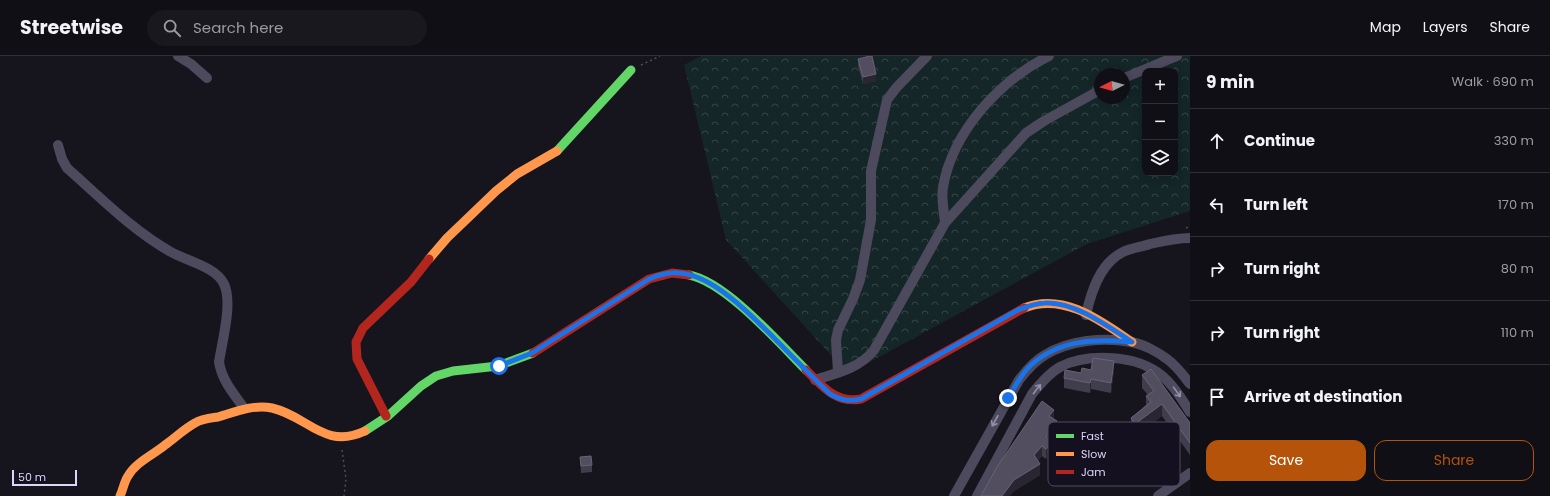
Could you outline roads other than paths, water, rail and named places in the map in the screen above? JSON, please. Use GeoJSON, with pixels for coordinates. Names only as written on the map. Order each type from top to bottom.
{"type":"FeatureCollection","features":[{"type":"Feature","properties":{"kind":"street"},"geometry":{"type":"LineString","coordinates":[[178,56],[191,64],[208,78]]}},
{"type":"Feature","properties":{"kind":"street"},"geometry":{"type":"LineString","coordinates":[[838,372],[836,340],[838,330],[853,299],[861,274],[871,220],[871,171],[887,100],[896,88],[927,56]]}},
{"type":"Feature","properties":{"kind":"street"},"geometry":{"type":"LineString","coordinates":[[945,223],[943,189],[948,167],[959,142],[987,103],[1012,79],[1030,66],[1049,56]]}},
{"type":"Feature","properties":{"kind":"street"},"geometry":{"type":"LineString","coordinates":[[1130,76],[1177,56]]}},
{"type":"Feature","properties":{"kind":"street"},"geometry":{"type":"LineString","coordinates":[[386,416],[357,358],[356,342],[363,328],[411,282],[447,238],[496,191],[517,174],[557,150],[565,143],[630,70]]}},
{"type":"Feature","properties":{"kind":"street"},"geometry":{"type":"LineString","coordinates":[[815,380],[861,363],[868,358],[874,350],[945,223],[1026,133],[1044,121],[1094,93]]}},
{"type":"Feature","properties":{"kind":"street"},"geometry":{"type":"LineString","coordinates":[[58,145],[62,159],[67,168],[136,229],[156,244],[211,270],[220,277],[228,295],[228,307],[219,362],[220,371],[224,381],[244,408]]}},
{"type":"Feature","properties":{"kind":"street"},"geometry":{"type":"LineString","coordinates":[[1086,314],[1090,294],[1099,277],[1110,263],[1122,253],[1165,241],[1190,238]]}},
{"type":"Feature","properties":{"kind":"street"},"geometry":{"type":"LineString","coordinates":[[120,496],[128,476],[139,463],[195,423],[244,408],[263,406],[276,408],[316,429],[340,438],[356,435],[372,427],[431,378],[443,374],[499,366],[521,358],[532,353],[649,279],[665,274],[680,273],[700,279],[720,289],[751,315],[830,394],[839,399],[851,402],[861,399],[1024,308],[1044,302],[1069,306],[1086,314],[1132,342],[1150,349],[1167,359],[1179,369],[1190,384]]}},
{"type":"Feature","properties":{"kind":"street"},"geometry":{"type":"LineString","coordinates":[[954,496],[1008,398],[1030,366],[1044,355],[1059,347],[1080,342],[1105,340],[1132,342]]}},
{"type":"Feature","properties":{"kind":"street"},"geometry":{"type":"LineString","coordinates":[[977,496],[1032,394],[1043,380],[1060,367],[1077,361],[1096,358],[1113,358],[1133,362],[1151,368],[1162,375],[1172,386],[1190,412]]}},
{"type":"Feature","properties":{"kind":"street"},"geometry":{"type":"LineString","coordinates":[[1180,480],[1190,473]]}},
{"type":"Feature","properties":{"kind":"street"},"geometry":{"type":"LineString","coordinates":[[1158,496],[1172,486]]}}]}
